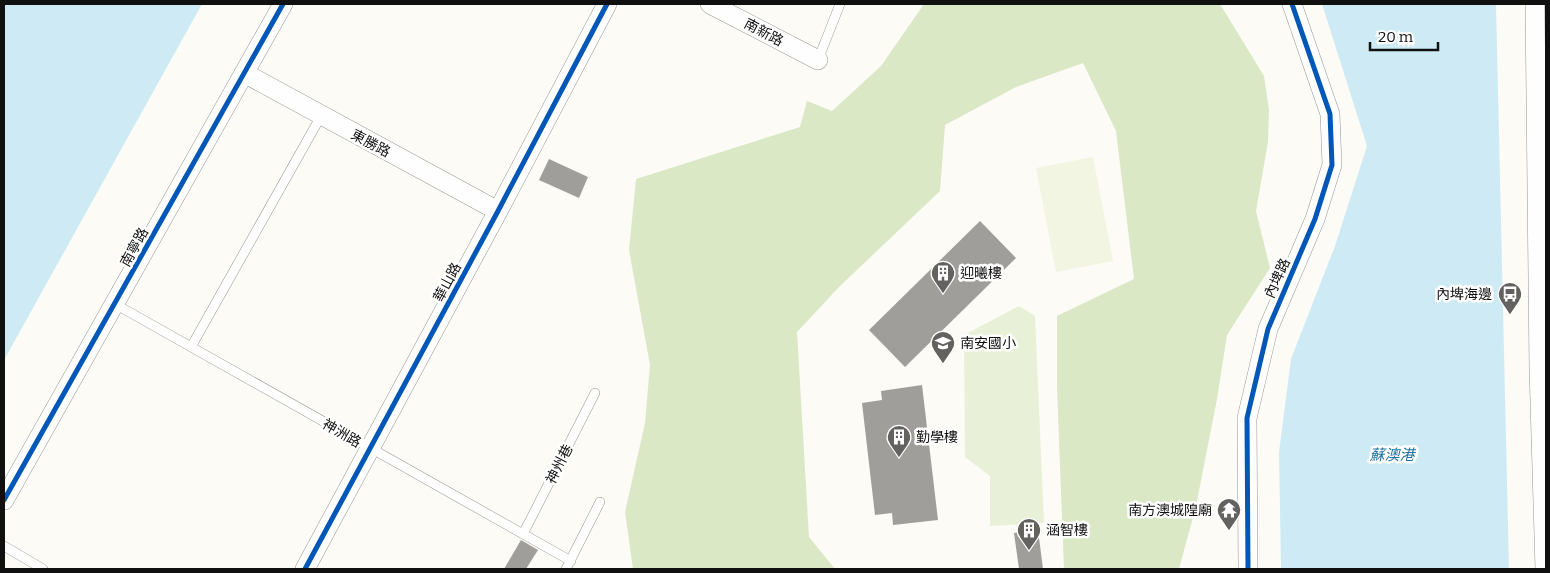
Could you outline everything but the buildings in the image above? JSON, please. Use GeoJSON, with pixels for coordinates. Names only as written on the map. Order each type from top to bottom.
{"type":"FeatureCollection","features":[{"type":"Feature","properties":{"kind":"street","name":"南寧路"},"geometry":{"type":"LineString","coordinates":[[4,500],[283,4]]}},
{"type":"Feature","properties":{"kind":"street","name":"華山路"},"geometry":{"type":"LineString","coordinates":[[305,569],[607,4]]}},
{"type":"Feature","properties":{"kind":"street","name":"南新路"},"geometry":{"type":"LineString","coordinates":[[710,4],[818,60]]}},
{"type":"Feature","properties":{"kind":"street","name":"內埤路"},"geometry":{"type":"LineString","coordinates":[[1248,569],[1247,418],[1268,329],[1316,219],[1332,165],[1330,114],[1292,4]]}},
{"type":"Feature","properties":{"kind":"street"},"geometry":{"type":"LineString","coordinates":[[1535,4],[1539,369],[1545,569]]}},
{"type":"Feature","properties":{"kind":"street","name":"東勝路"},"geometry":{"type":"LineString","coordinates":[[244,73],[498,211]]}},
{"type":"Feature","properties":{"kind":"lane"},"geometry":{"type":"LineString","coordinates":[[818,60],[840,4]]}},
{"type":"Feature","properties":{"kind":"lane"},"geometry":{"type":"LineString","coordinates":[[191,347],[321,116]]}},
{"type":"Feature","properties":{"kind":"lane","name":"神洲路"},"geometry":{"type":"LineString","coordinates":[[114,304],[571,560]]}},
{"type":"Feature","properties":{"kind":"lane","name":"神州巷"},"geometry":{"type":"LineString","coordinates":[[523,534],[594,393]]}},
{"type":"Feature","properties":{"kind":"lane"},"geometry":{"type":"LineString","coordinates":[[566,569],[600,502]]}},
{"type":"Feature","properties":{"kind":"lane"},"geometry":{"type":"LineString","coordinates":[[4,546],[43,569]]}},
{"type":"Feature","properties":{"kind":"green space"},"geometry":{"type":"Polygon","coordinates":[[[924,4],[1220,4],[1264,76],[1269,110],[1268,142],[1256,211],[1270,268],[1227,335],[1217,399],[1196,506],[1179,569],[1064,569],[1057,387],[1057,316],[1134,279],[1116,131],[1083,63],[1016,87],[945,125],[940,191],[839,287],[797,332],[809,537],[835,569],[633,569],[625,512],[645,423],[650,365],[629,250],[636,179],[800,127],[807,101],[832,111],[881,66],[924,4]]]}},
{"type":"Feature","properties":{"kind":"green space"},"geometry":{"type":"Polygon","coordinates":[[[1093,157],[1113,261],[1056,272],[1036,168],[1093,157]]]}},
{"type":"Feature","properties":{"kind":"green space"},"geometry":{"type":"Polygon","coordinates":[[[1019,306],[1035,316],[1044,523],[990,526],[990,476],[965,457],[964,335],[1019,306]]]}},
{"type":"Feature","properties":{"kind":"water"},"geometry":{"type":"Polygon","coordinates":[[[4,4],[202,4],[4,360],[4,4]]]}},
{"type":"Feature","properties":{"kind":"water","name":"蘇澳港"},"geometry":{"type":"Polygon","coordinates":[[[1322,4],[1496,4],[1509,569],[1281,569],[1279,452],[1291,359],[1335,246],[1367,146],[1322,4]]]}},
{"type":"Feature","properties":{"kind":"cycle path"},"geometry":{"type":"LineString","coordinates":[[4,500],[283,4]]}},
{"type":"Feature","properties":{"kind":"cycle path"},"geometry":{"type":"LineString","coordinates":[[305,569],[607,4]]}},
{"type":"Feature","properties":{"kind":"cycle path"},"geometry":{"type":"LineString","coordinates":[[1248,569],[1247,418],[1268,329],[1315,219],[1332,165],[1330,114],[1292,4]]}},
{"type":"Feature","properties":{"kind":"place","name":"迎曦樓"},"geometry":{"type":"Point","coordinates":[943,294]}},
{"type":"Feature","properties":{"kind":"place","name":"內埤海邊"},"geometry":{"type":"Point","coordinates":[1510,315]}},
{"type":"Feature","properties":{"kind":"place","name":"南安國小"},"geometry":{"type":"Point","coordinates":[943,364]}},
{"type":"Feature","properties":{"kind":"place","name":"勤學樓"},"geometry":{"type":"Point","coordinates":[899,458]}},
{"type":"Feature","properties":{"kind":"place","name":"南方澳城隍廟"},"geometry":{"type":"Point","coordinates":[1229,531]}},
{"type":"Feature","properties":{"kind":"place","name":"涵智樓"},"geometry":{"type":"Point","coordinates":[1029,551]}}]}
